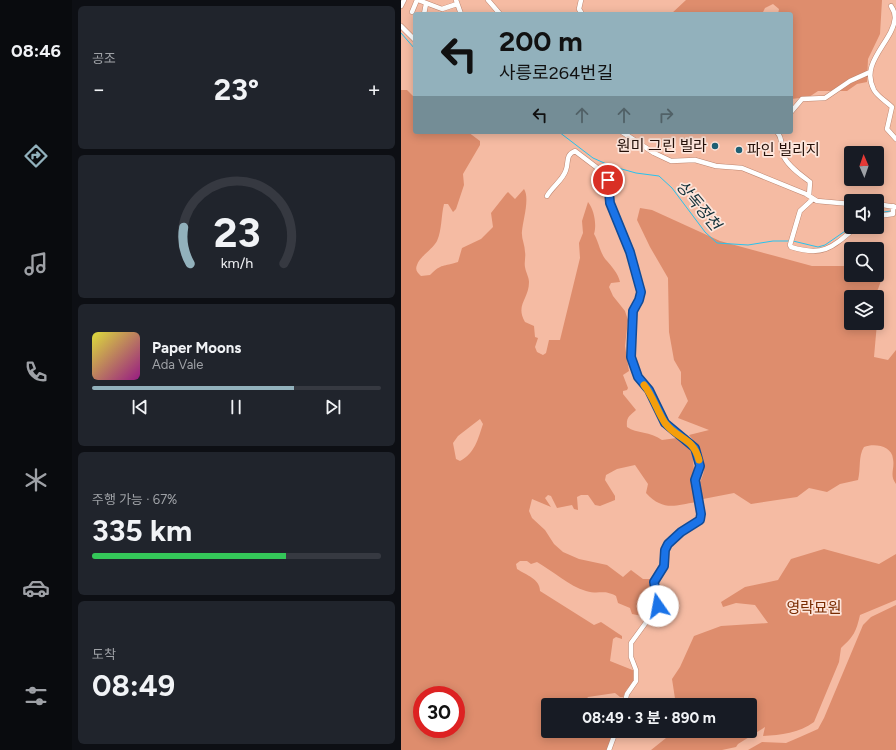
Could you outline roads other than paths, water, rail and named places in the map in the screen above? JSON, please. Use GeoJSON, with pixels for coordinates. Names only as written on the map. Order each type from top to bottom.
{"type":"FeatureCollection","features":[{"type":"Feature","properties":{"kind":"street"},"geometry":{"type":"LineString","coordinates":[[401,6],[404,0]]}},
{"type":"Feature","properties":{"kind":"street"},"geometry":{"type":"LineString","coordinates":[[412,12],[418,0],[442,12],[457,2],[460,12]]}},
{"type":"Feature","properties":{"kind":"street"},"geometry":{"type":"LineString","coordinates":[[488,0],[498,12]]}},
{"type":"Feature","properties":{"kind":"street"},"geometry":{"type":"LineString","coordinates":[[581,0],[579,9],[581,12]]}},
{"type":"Feature","properties":{"kind":"street"},"geometry":{"type":"LineString","coordinates":[[424,12],[426,4]]}},
{"type":"Feature","properties":{"kind":"street"},"geometry":{"type":"LineString","coordinates":[[891,6],[895,14],[893,24],[877,51],[870,72],[874,89],[894,106],[887,130],[896,139]]}},
{"type":"Feature","properties":{"kind":"street"},"geometry":{"type":"LineString","coordinates":[[401,26],[413,38]]}},
{"type":"Feature","properties":{"kind":"street"},"geometry":{"type":"LineString","coordinates":[[793,110],[802,99],[825,98],[850,81],[870,72]]}},
{"type":"Feature","properties":{"kind":"street"},"geometry":{"type":"LineString","coordinates":[[625,134],[654,153],[671,161],[695,160],[716,166],[742,168],[811,198],[834,204],[844,204]]}},
{"type":"Feature","properties":{"kind":"street"},"geometry":{"type":"LineString","coordinates":[[780,134],[783,156],[796,172],[810,182],[811,198],[800,211],[791,241],[791,247],[807,252],[823,251],[846,234]]}},
{"type":"Feature","properties":{"kind":"street"},"geometry":{"type":"LineString","coordinates":[[547,196],[551,189],[566,172],[568,158],[575,151],[604,174],[608,180],[610,203],[630,252],[641,292],[639,300],[633,311],[631,357],[638,377],[649,390],[665,423],[695,448],[700,466],[695,480],[701,514],[700,520],[681,532],[668,544],[665,550],[664,566],[654,582],[658,606],[631,643],[631,657],[636,670],[636,681],[626,698]]}},
{"type":"Feature","properties":{"kind":"street"},"geometry":{"type":"LineString","coordinates":[[884,206],[894,209]]}},
{"type":"Feature","properties":{"kind":"street"},"geometry":{"type":"LineString","coordinates":[[884,213],[894,209]]}},
{"type":"Feature","properties":{"kind":"street"},"geometry":{"type":"LineString","coordinates":[[609,750],[613,738]]}},
{"type":"Feature","properties":{"kind":"waterway","name":"상독정천"},"geometry":{"type":"LineString","coordinates":[[401,33],[413,47]]}},
{"type":"Feature","properties":{"kind":"waterway","name":"상독정천"},"geometry":{"type":"LineString","coordinates":[[562,134],[593,158],[611,166],[636,173],[659,176],[672,188],[705,232],[717,243],[748,245],[773,241],[790,241]]}},
{"type":"Feature","properties":{"kind":"waterway","name":"상독정천"},"geometry":{"type":"LineString","coordinates":[[884,212],[891,211]]}},
{"type":"Feature","properties":{"kind":"waterway","name":"상독정천"},"geometry":{"type":"LineString","coordinates":[[793,241],[818,247],[825,245],[844,232]]}},
{"type":"Feature","properties":{"kind":"place","name":"원미 그린 빌라"},"geometry":{"type":"Point","coordinates":[715,146]}},
{"type":"Feature","properties":{"kind":"place","name":"파인 빌리지"},"geometry":{"type":"Point","coordinates":[739,150]}},
{"type":"Feature","properties":{"kind":"park label","name":"영락묘원"},"geometry":{"type":"Point","coordinates":[814,608]}}]}
